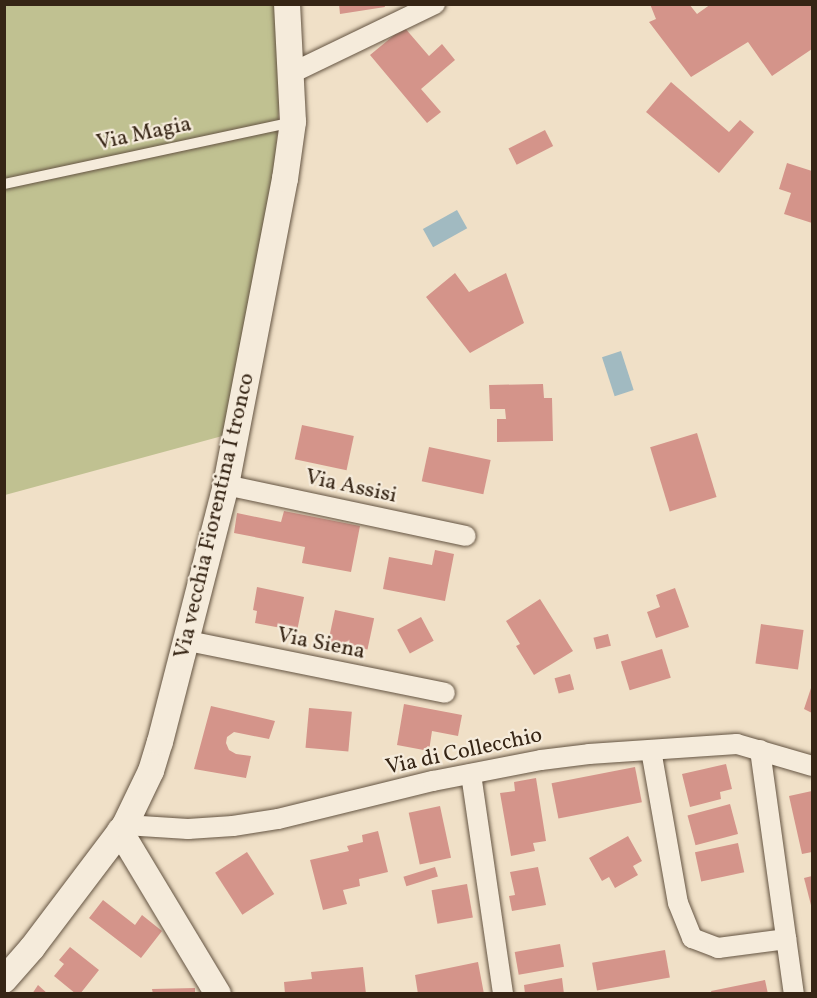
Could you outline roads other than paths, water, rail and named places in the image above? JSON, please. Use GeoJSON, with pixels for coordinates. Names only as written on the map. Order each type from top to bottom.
{"type":"FeatureCollection","features":[{"type":"Feature","properties":{"kind":"street","name":"Via vecchia Fiorentina I tronco"},"geometry":{"type":"LineString","coordinates":[[4,980],[32,948],[123,828],[151,771],[188,641],[226,485],[285,179],[292,122],[292,73],[287,4]]}},
{"type":"Feature","properties":{"kind":"street"},"geometry":{"type":"LineString","coordinates":[[292,73],[435,4]]}},
{"type":"Feature","properties":{"kind":"street","name":"Via Assisi"},"geometry":{"type":"LineString","coordinates":[[226,485],[466,536]]}},
{"type":"Feature","properties":{"kind":"street","name":"Via Siena"},"geometry":{"type":"LineString","coordinates":[[188,641],[445,693]]}},
{"type":"Feature","properties":{"kind":"street","name":"Via di Collecchio"},"geometry":{"type":"LineString","coordinates":[[123,828],[188,829],[233,826],[278,819],[541,760],[651,750],[737,744],[813,766]]}},
{"type":"Feature","properties":{"kind":"street"},"geometry":{"type":"LineString","coordinates":[[651,750],[678,903],[692,938],[718,948],[786,939]]}},
{"type":"Feature","properties":{"kind":"street"},"geometry":{"type":"LineString","coordinates":[[760,750],[794,993]]}},
{"type":"Feature","properties":{"kind":"street"},"geometry":{"type":"LineString","coordinates":[[471,774],[503,993]]}},
{"type":"Feature","properties":{"kind":"street"},"geometry":{"type":"LineString","coordinates":[[123,828],[218,993]]}},
{"type":"Feature","properties":{"kind":"lane","name":"Via Magia"},"geometry":{"type":"LineString","coordinates":[[4,184],[292,122]]}},
{"type":"Feature","properties":{"kind":"water"},"geometry":{"type":"Polygon","coordinates":[[[457,210],[467,228],[433,247],[423,229],[457,210]]]}},
{"type":"Feature","properties":{"kind":"water"},"geometry":{"type":"Polygon","coordinates":[[[621,351],[634,390],[615,396],[602,357],[621,351]]]}}]}
